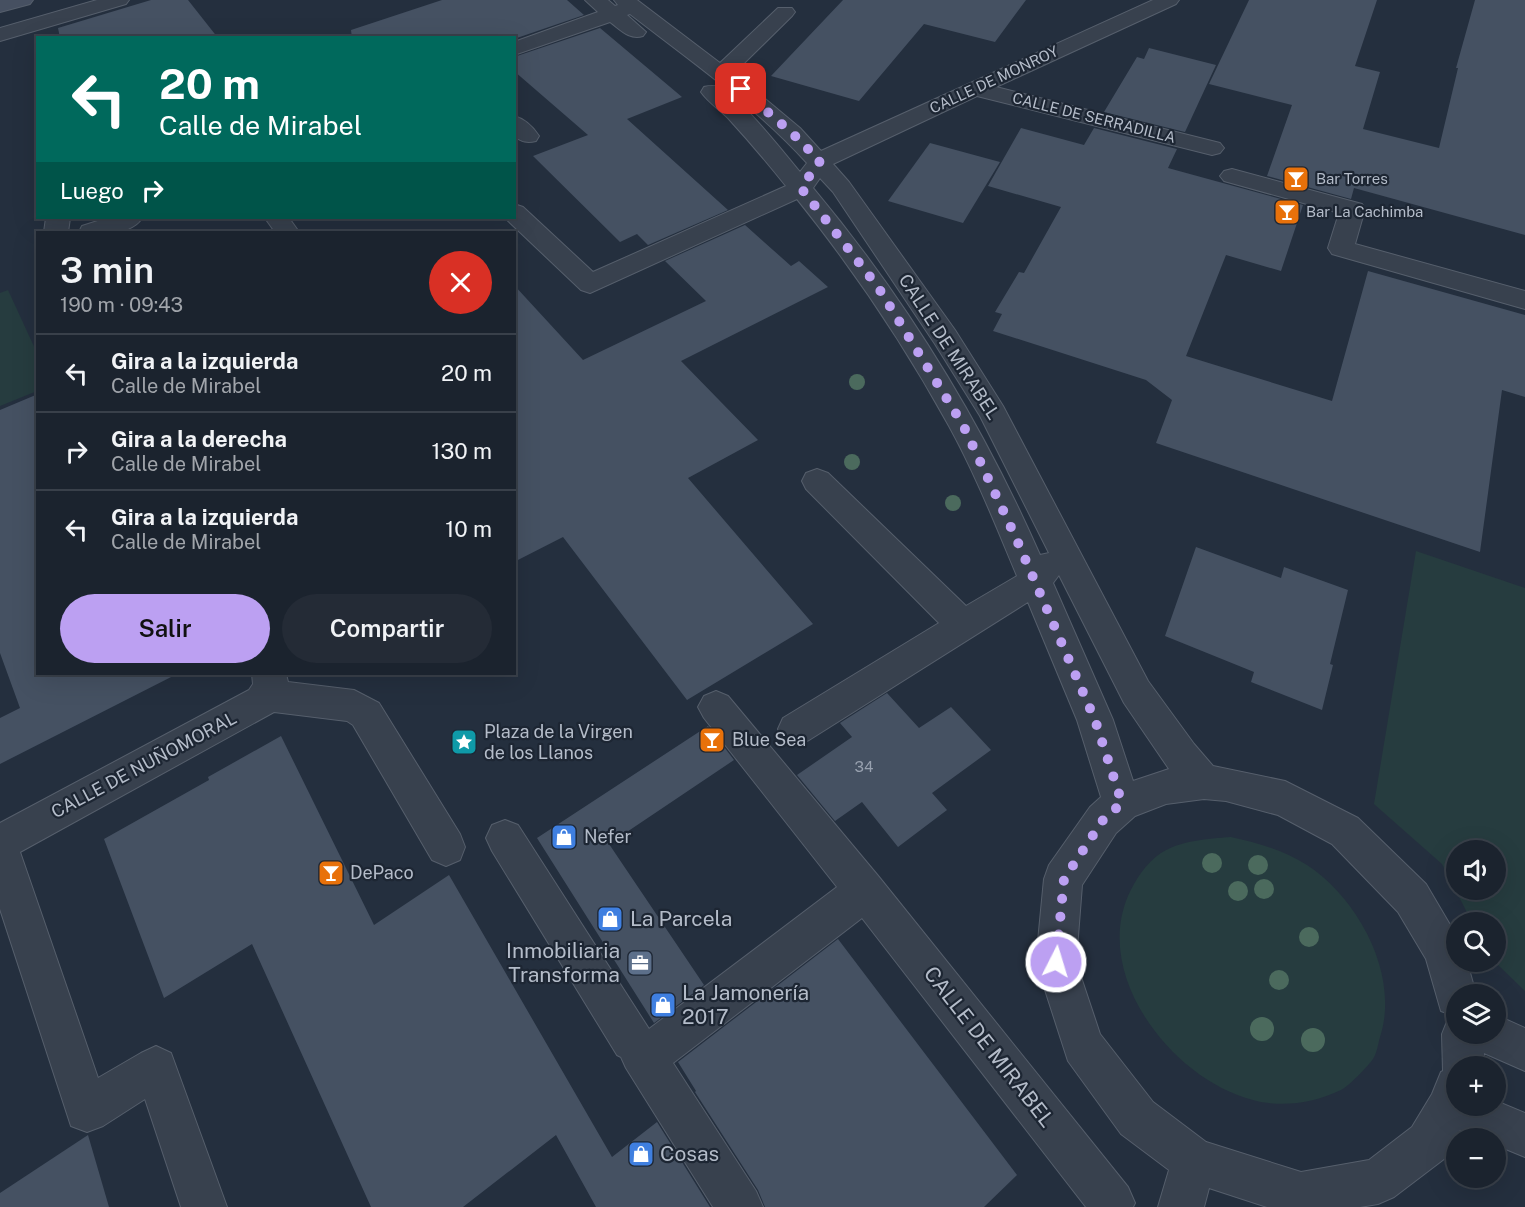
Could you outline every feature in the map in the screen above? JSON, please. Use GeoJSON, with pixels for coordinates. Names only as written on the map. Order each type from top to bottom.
{"type":"FeatureCollection","features":[{"type":"Feature","properties":{"kind":"main road"},"geometry":{"type":"LineString","coordinates":[[0,6],[23,0]]}},
{"type":"Feature","properties":{"kind":"street"},"geometry":{"type":"LineString","coordinates":[[0,35],[49,30],[119,0]]}},
{"type":"Feature","properties":{"kind":"street","name":"CALLE DE MONROY"},"geometry":{"type":"LineString","coordinates":[[820,161],[1169,0]]}},
{"type":"Feature","properties":{"kind":"street"},"geometry":{"type":"LineString","coordinates":[[516,48],[616,5]]}},
{"type":"Feature","properties":{"kind":"street","name":"CALLE DE MIRABEL"},"geometry":{"type":"LineString","coordinates":[[616,5],[721,74],[792,133],[820,161],[842,188],[993,412],[1136,692],[1181,756],[1204,782]]}},
{"type":"Feature","properties":{"kind":"street","name":"CALLE DE MIRABEL"},"geometry":{"type":"LineString","coordinates":[[616,5],[728,105],[801,188],[878,287],[963,425],[1035,580],[1095,720],[1122,803]]}},
{"type":"Feature","properties":{"kind":"street"},"geometry":{"type":"LineString","coordinates":[[721,74],[785,12]]}},
{"type":"Feature","properties":{"kind":"street","name":"CALLE DE SERRADILLA"},"geometry":{"type":"LineString","coordinates":[[976,88],[1212,148]]}},
{"type":"Feature","properties":{"kind":"street"},"geometry":{"type":"LineString","coordinates":[[516,214],[590,284],[801,188],[820,161]]}},
{"type":"Feature","properties":{"kind":"street"},"geometry":{"type":"LineString","coordinates":[[1232,176],[1353,209],[1341,248],[1525,300]]}},
{"type":"Feature","properties":{"kind":"street"},"geometry":{"type":"LineString","coordinates":[[94,231],[127,219]]}},
{"type":"Feature","properties":{"kind":"street"},"geometry":{"type":"LineString","coordinates":[[817,481],[963,625]]}},
{"type":"Feature","properties":{"kind":"street"},"geometry":{"type":"LineString","coordinates":[[796,729],[1035,580],[1047,569],[1060,543]]}},
{"type":"Feature","properties":{"kind":"street"},"geometry":{"type":"LineString","coordinates":[[268,684],[354,706],[366,714],[446,847]]}},
{"type":"Feature","properties":{"kind":"street","name":"CALLE DE NUÑOMORAL"},"geometry":{"type":"LineString","coordinates":[[0,843],[261,701],[268,684]]}},
{"type":"Feature","properties":{"kind":"street","name":"CALLE DE MIRABEL"},"geometry":{"type":"LineString","coordinates":[[716,707],[1112,1203]]}},
{"type":"Feature","properties":{"kind":"street"},"geometry":{"type":"LineString","coordinates":[[1446,1108],[1428,1143],[1378,1181],[1301,1195],[1194,1161],[1137,1118],[1083,1046],[1056,962],[1064,879],[1103,820],[1122,803],[1166,787],[1204,782],[1226,784],[1285,799],[1345,831],[1412,898],[1444,952],[1453,984]]}},
{"type":"Feature","properties":{"kind":"street"},"geometry":{"type":"LineString","coordinates":[[505,838],[740,1207]]}},
{"type":"Feature","properties":{"kind":"street"},"geometry":{"type":"LineString","coordinates":[[0,850],[87,1110],[156,1068],[204,1207]]}},
{"type":"Feature","properties":{"kind":"street"},"geometry":{"type":"LineString","coordinates":[[639,1050],[865,891]]}},
{"type":"Feature","properties":{"kind":"street"},"geometry":{"type":"LineString","coordinates":[[1506,1041],[1525,1050]]}},
{"type":"Feature","properties":{"kind":"street"},"geometry":{"type":"LineString","coordinates":[[1499,1116],[1525,1135]]}},
{"type":"Feature","properties":{"kind":"street"},"geometry":{"type":"LineString","coordinates":[[1181,1207],[1194,1161]]}},
{"type":"Feature","properties":{"kind":"green space"},"geometry":{"type":"Polygon","coordinates":[[[8,290],[36,351],[36,391],[0,406],[0,293],[8,290]]]}},
{"type":"Feature","properties":{"kind":"green space"},"geometry":{"type":"Polygon","coordinates":[[[1416,551],[1525,588],[1525,991],[1505,972],[1506,912],[1467,912],[1461,900],[1506,900],[1506,840],[1446,840],[1446,872],[1442,864],[1374,804],[1416,551]]]}},
{"type":"Feature","properties":{"kind":"green space"},"geometry":{"type":"Polygon","coordinates":[[[1231,837],[1289,855],[1307,865],[1343,898],[1358,918],[1370,941],[1379,965],[1384,989],[1385,1013],[1376,1054],[1358,1076],[1344,1088],[1331,1094],[1298,1103],[1275,1104],[1253,1100],[1224,1089],[1195,1071],[1170,1048],[1148,1021],[1131,991],[1122,960],[1120,927],[1128,896],[1138,878],[1150,862],[1177,845],[1231,837]]]}},
{"type":"Feature","properties":{"kind":"building"},"geometry":{"type":"Polygon","coordinates":[[[151,0],[188,0],[216,36],[60,36],[58,28],[151,0]]]}},
{"type":"Feature","properties":{"kind":"building"},"geometry":{"type":"Polygon","coordinates":[[[442,0],[567,0],[584,15],[516,38],[516,36],[352,36],[351,30],[442,0]]]}},
{"type":"Feature","properties":{"kind":"building"},"geometry":{"type":"Polygon","coordinates":[[[843,0],[1026,0],[995,42],[924,24],[859,101],[771,76],[843,0]]]}},
{"type":"Feature","properties":{"kind":"building"},"geometry":{"type":"Polygon","coordinates":[[[1249,0],[1377,0],[1355,66],[1380,72],[1363,129],[1439,148],[1458,68],[1456,68],[1475,0],[1525,0],[1525,235],[1354,188],[1351,199],[1267,176],[1292,105],[1209,84],[1249,0]]]}},
{"type":"Feature","properties":{"kind":"building"},"geometry":{"type":"Polygon","coordinates":[[[600,28],[682,97],[627,119],[728,210],[648,245],[637,234],[620,242],[533,156],[588,135],[516,73],[516,56],[600,28]]]}},
{"type":"Feature","properties":{"kind":"building"},"geometry":{"type":"Polygon","coordinates":[[[1149,48],[1216,65],[1185,132],[1104,112],[1137,57],[1144,59],[1149,48]]]}},
{"type":"Feature","properties":{"kind":"building"},"geometry":{"type":"Polygon","coordinates":[[[1021,128],[1084,145],[1094,128],[1177,149],[1168,168],[1303,205],[1281,271],[1226,255],[1186,356],[1332,401],[1368,271],[1525,315],[1525,397],[1502,390],[1480,552],[1156,443],[1172,400],[1146,380],[993,331],[1002,314],[995,312],[1019,272],[1024,273],[1061,207],[988,186],[1021,128]]]}},
{"type":"Feature","properties":{"kind":"building"},"geometry":{"type":"Polygon","coordinates":[[[930,143],[1000,162],[963,223],[888,201],[930,143]]]}},
{"type":"Feature","properties":{"kind":"building"},"geometry":{"type":"Polygon","coordinates":[[[745,225],[791,266],[799,261],[828,287],[681,361],[758,440],[688,478],[813,624],[687,700],[563,537],[516,561],[516,287],[583,360],[706,301],[665,261],[745,225]]]}},
{"type":"Feature","properties":{"kind":"building"},"geometry":{"type":"Polygon","coordinates":[[[36,395],[36,675],[175,675],[0,764],[0,718],[20,708],[0,653],[0,410],[36,395]]]}},
{"type":"Feature","properties":{"kind":"building"},"geometry":{"type":"Polygon","coordinates":[[[1196,547],[1281,578],[1284,567],[1348,590],[1330,664],[1333,665],[1322,710],[1251,682],[1254,672],[1165,636],[1196,547]]]}},
{"type":"Feature","properties":{"kind":"building"},"geometry":{"type":"Polygon","coordinates":[[[887,693],[919,728],[951,707],[991,750],[932,793],[947,810],[898,847],[862,802],[835,821],[797,775],[852,737],[840,723],[887,693]]]}},
{"type":"Feature","properties":{"kind":"building"},"geometry":{"type":"Polygon","coordinates":[[[708,726],[734,760],[609,844],[704,985],[654,1023],[537,838],[708,726]]]}},
{"type":"Feature","properties":{"kind":"building"},"geometry":{"type":"Polygon","coordinates":[[[281,736],[374,925],[449,875],[612,1157],[657,1122],[710,1207],[596,1207],[556,1135],[463,1207],[371,1207],[252,944],[164,998],[104,839],[209,780],[208,777],[281,736]]]}},
{"type":"Feature","properties":{"kind":"building"},"geometry":{"type":"Polygon","coordinates":[[[838,939],[1017,1175],[984,1207],[765,1207],[758,1190],[678,1062],[838,939]]]}},
{"type":"Feature","properties":{"kind":"building"},"geometry":{"type":"Polygon","coordinates":[[[88,1135],[109,1207],[0,1207],[0,1193],[88,1135]]]}},
{"type":"Feature","properties":{"kind":"place","name":"Bar Torres"},"geometry":{"type":"Point","coordinates":[1296,179]}},
{"type":"Feature","properties":{"kind":"place","name":"Bar La Cachimba"},"geometry":{"type":"Point","coordinates":[1287,212]}},
{"type":"Feature","properties":{"kind":"place","name":"Blue Sea"},"geometry":{"type":"Point","coordinates":[712,740]}},
{"type":"Feature","properties":{"kind":"place","name":"Plaza de la Virgen de los Llanos"},"geometry":{"type":"Point","coordinates":[464,742]}},
{"type":"Feature","properties":{"kind":"place","name":"Nefer"},"geometry":{"type":"Point","coordinates":[564,837]}},
{"type":"Feature","properties":{"kind":"place","name":"DePaco"},"geometry":{"type":"Point","coordinates":[331,873]}},
{"type":"Feature","properties":{"kind":"place","name":"La Parcela"},"geometry":{"type":"Point","coordinates":[610,919]}},
{"type":"Feature","properties":{"kind":"place","name":"Inmobiliaria Transforma"},"geometry":{"type":"Point","coordinates":[640,963]}},
{"type":"Feature","properties":{"kind":"place","name":"La Jamonería 2017"},"geometry":{"type":"Point","coordinates":[663,1005]}},
{"type":"Feature","properties":{"kind":"place","name":"Cosas"},"geometry":{"type":"Point","coordinates":[641,1154]}},
{"type":"Feature","properties":{"kind":"route"},"geometry":{"type":"LineString","coordinates":[[741,89],[792,133],[820,161],[801,188],[878,287],[963,425],[1016,538],[1095,720],[1122,803],[1103,820],[1064,879],[1056,962]]}}]}
